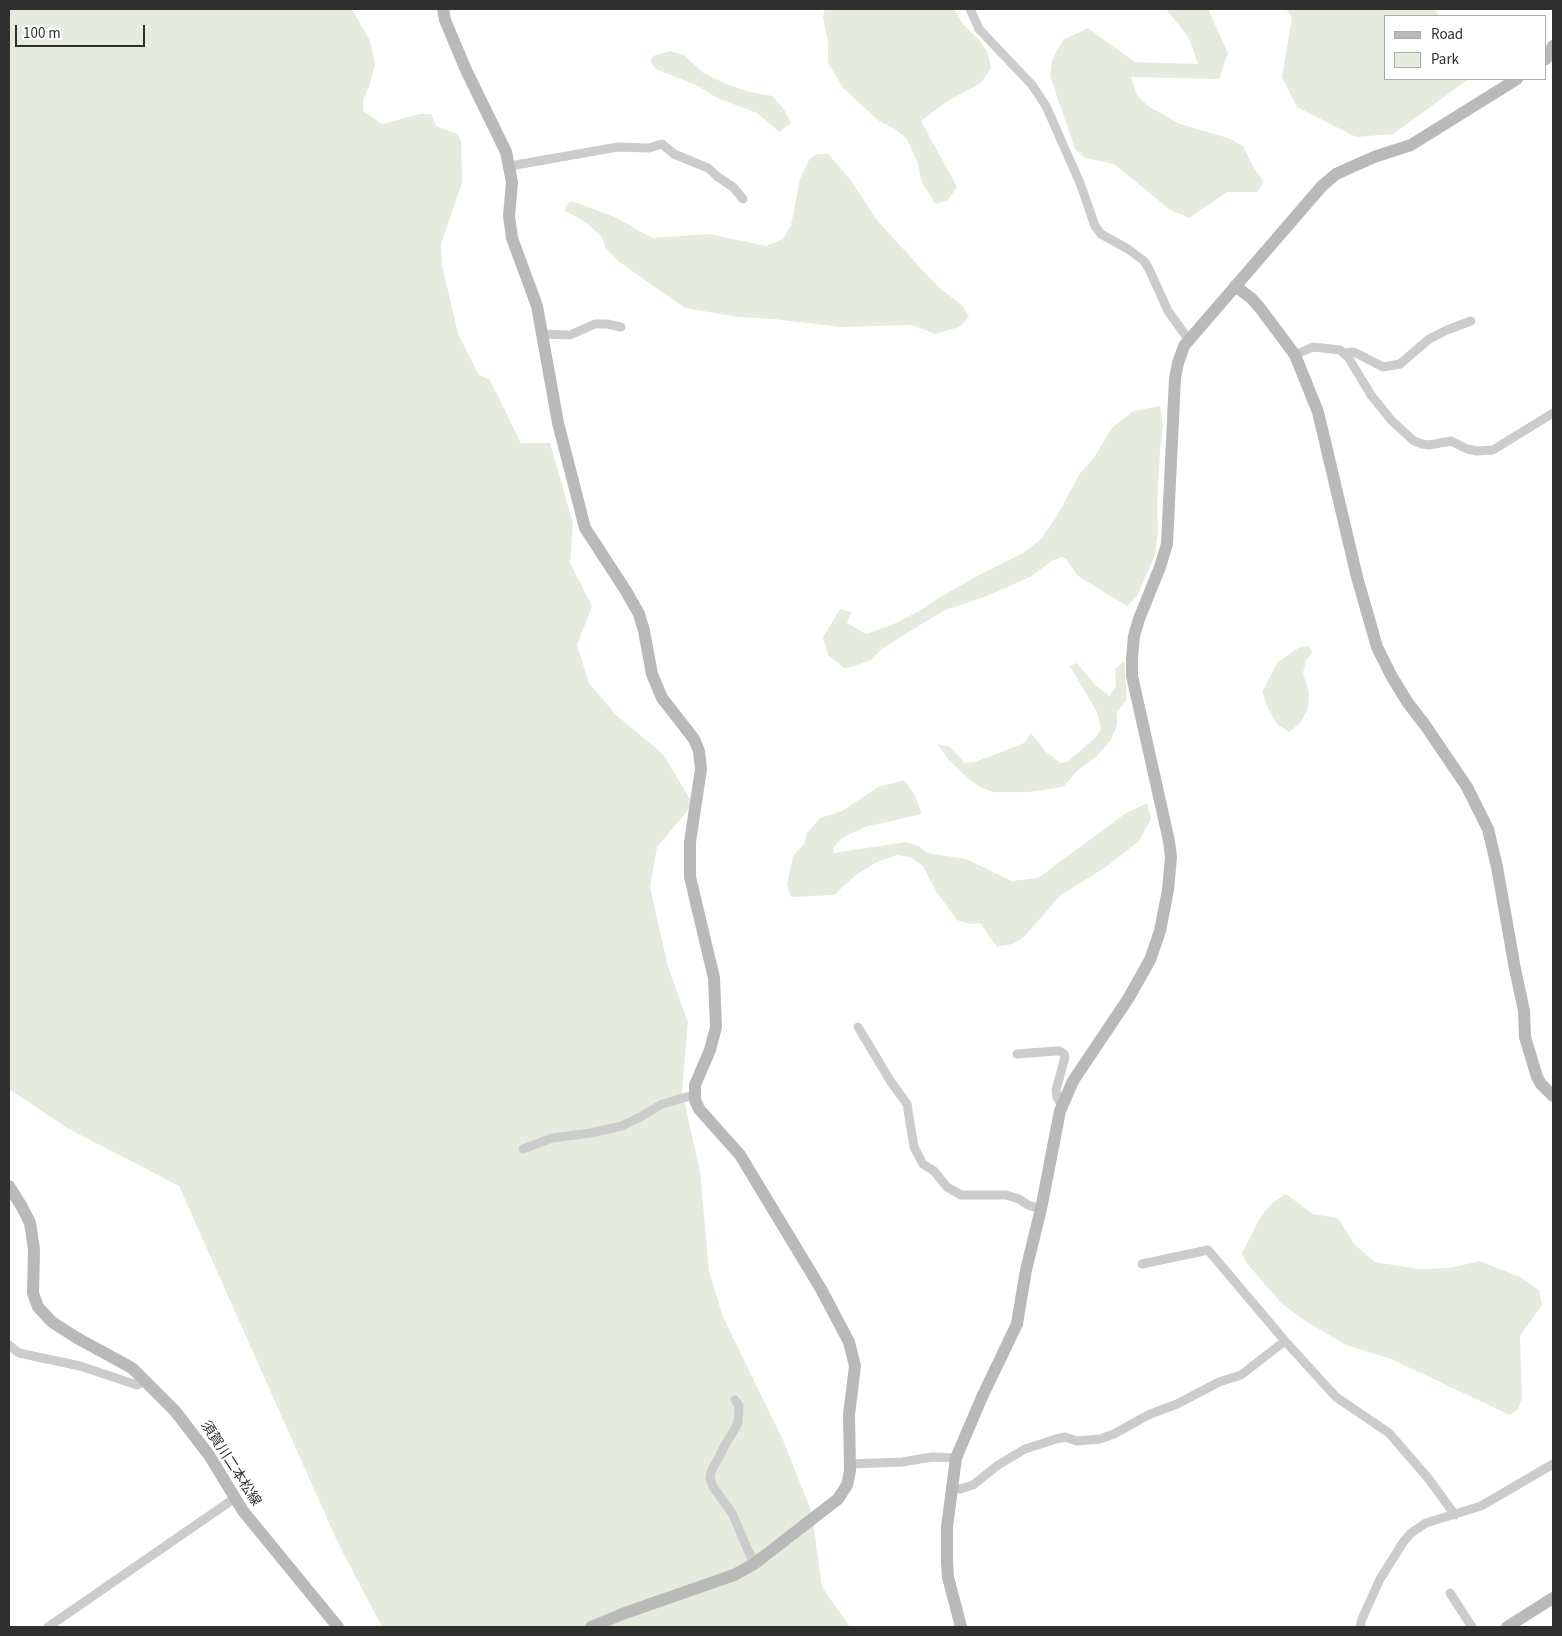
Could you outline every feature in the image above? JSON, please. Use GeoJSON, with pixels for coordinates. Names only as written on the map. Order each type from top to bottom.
{"type":"FeatureCollection","features":[{"type":"Feature","properties":{"kind":"street"},"geometry":{"type":"LineString","coordinates":[[443,9],[466,70],[502,141],[510,166],[512,182],[509,216],[512,238],[537,306],[558,423],[585,528],[633,603],[644,631],[656,686],[665,704],[694,739],[701,758],[698,793],[690,842],[690,877],[714,978],[716,1027],[710,1050],[695,1085],[694,1095],[699,1109],[740,1155],[821,1289],[849,1342],[855,1366],[849,1415],[851,1464],[847,1485],[838,1499],[754,1564],[734,1575],[625,1613],[591,1627]]}},
{"type":"Feature","properties":{"kind":"street"},"geometry":{"type":"LineString","coordinates":[[970,9],[979,29],[1032,84],[1046,106],[1100,234],[1128,249],[1144,261],[1150,269],[1168,311],[1189,340]]}},
{"type":"Feature","properties":{"kind":"street"},"geometry":{"type":"LineString","coordinates":[[1547,57],[1553,46]]}},
{"type":"Feature","properties":{"kind":"street"},"geometry":{"type":"LineString","coordinates":[[961,1627],[948,1576],[947,1562],[947,1527],[956,1458],[982,1397],[1017,1324],[1026,1270],[1041,1209],[1062,1106],[1073,1081],[1128,1000],[1150,960],[1160,931],[1168,890],[1171,857],[1169,841],[1132,676],[1132,658],[1134,636],[1139,619],[1167,544],[1175,378],[1184,346],[1322,186],[1336,174],[1374,157],[1411,145],[1515,80]]}},
{"type":"Feature","properties":{"kind":"street"},"geometry":{"type":"LineString","coordinates":[[510,166],[618,148],[649,148],[662,144],[674,154],[708,168],[733,187],[742,199]]}},
{"type":"Feature","properties":{"kind":"street"},"geometry":{"type":"LineString","coordinates":[[1235,286],[1251,298],[1260,308],[1295,355],[1318,412],[1357,577],[1377,647],[1408,703],[1467,787],[1488,829],[1524,1011],[1525,1037],[1537,1077],[1553,1096]]}},
{"type":"Feature","properties":{"kind":"street"},"geometry":{"type":"LineString","coordinates":[[1344,353],[1353,352],[1383,367],[1400,364],[1429,339],[1472,321]]}},
{"type":"Feature","properties":{"kind":"street"},"geometry":{"type":"LineString","coordinates":[[542,334],[570,336],[595,324],[621,327]]}},
{"type":"Feature","properties":{"kind":"street"},"geometry":{"type":"LineString","coordinates":[[1295,355],[1313,347],[1340,350],[1354,365],[1371,395],[1392,421],[1414,440],[1422,444],[1429,445],[1451,441],[1466,449],[1477,451],[1493,450],[1553,413]]}},
{"type":"Feature","properties":{"kind":"street"},"geometry":{"type":"LineString","coordinates":[[858,1026],[891,1082],[907,1104],[914,1148],[923,1164],[934,1171],[947,1187],[961,1195],[1006,1195],[1041,1209]]}},
{"type":"Feature","properties":{"kind":"street"},"geometry":{"type":"LineString","coordinates":[[1017,1054],[1060,1051],[1064,1054],[1065,1057],[1056,1090],[1057,1097],[1062,1106]]}},
{"type":"Feature","properties":{"kind":"street"},"geometry":{"type":"LineString","coordinates":[[523,1149],[552,1138],[622,1126],[662,1104],[694,1095]]}},
{"type":"Feature","properties":{"kind":"street","name":"須賀川二本松線"},"geometry":{"type":"LineString","coordinates":[[9,1186],[22,1207],[31,1228],[34,1249],[33,1293],[38,1307],[52,1322],[132,1368],[175,1411],[194,1434],[243,1511],[338,1627]]}},
{"type":"Feature","properties":{"kind":"street"},"geometry":{"type":"LineString","coordinates":[[1142,1264],[1208,1250],[1284,1342],[1336,1398],[1389,1433],[1428,1478],[1455,1515]]}},
{"type":"Feature","properties":{"kind":"street"},"geometry":{"type":"LineString","coordinates":[[951,1488],[960,1489],[973,1485],[998,1465],[1025,1449],[1065,1437],[1077,1441],[1114,1434],[1148,1415],[1177,1404],[1219,1382],[1240,1375],[1284,1342]]}},
{"type":"Feature","properties":{"kind":"street"},"geometry":{"type":"LineString","coordinates":[[9,1345],[19,1353],[80,1366],[137,1385],[146,1381]]}},
{"type":"Feature","properties":{"kind":"street"},"geometry":{"type":"LineString","coordinates":[[735,1400],[739,1406],[738,1424],[723,1448],[710,1478],[713,1487],[732,1513],[754,1564]]}},
{"type":"Feature","properties":{"kind":"street"},"geometry":{"type":"LineString","coordinates":[[851,1464],[902,1462],[932,1457],[956,1458]]}},
{"type":"Feature","properties":{"kind":"street"},"geometry":{"type":"LineString","coordinates":[[1360,1627],[1380,1579],[1411,1533],[1426,1523],[1485,1504],[1553,1464]]}},
{"type":"Feature","properties":{"kind":"street"},"geometry":{"type":"LineString","coordinates":[[48,1627],[235,1498]]}},
{"type":"Feature","properties":{"kind":"street"},"geometry":{"type":"LineString","coordinates":[[1450,1594],[1472,1627]]}},
{"type":"Feature","properties":{"kind":"street"},"geometry":{"type":"LineString","coordinates":[[1507,1627],[1553,1598]]}},
{"type":"Feature","properties":{"kind":"green space"},"geometry":{"type":"Polygon","coordinates":[[[9,9],[352,9],[370,41],[375,64],[370,84],[363,100],[363,111],[382,124],[420,114],[431,114],[436,126],[457,134],[461,141],[462,183],[441,244],[442,265],[458,334],[479,375],[490,380],[521,443],[550,443],[573,523],[570,563],[592,606],[577,645],[589,683],[615,714],[663,754],[693,804],[657,847],[650,887],[668,967],[688,1022],[682,1092],[700,1171],[709,1271],[723,1317],[783,1440],[812,1513],[822,1587],[850,1627],[382,1627],[338,1543],[179,1186],[67,1128],[9,1089],[9,9]]]}},
{"type":"Feature","properties":{"kind":"green space"},"geometry":{"type":"Polygon","coordinates":[[[825,9],[954,9],[963,24],[981,42],[988,54],[991,68],[981,83],[946,102],[921,121],[957,187],[948,200],[935,204],[921,180],[918,164],[907,139],[895,129],[879,121],[844,89],[828,63],[828,42],[823,17],[825,9]]]}},
{"type":"Feature","properties":{"kind":"green space"},"geometry":{"type":"Polygon","coordinates":[[[1166,9],[1208,9],[1228,53],[1219,79],[1131,77],[1137,95],[1148,106],[1180,124],[1228,138],[1243,146],[1254,168],[1264,182],[1257,192],[1227,192],[1189,218],[1169,209],[1114,164],[1085,158],[1075,149],[1050,76],[1052,60],[1063,40],[1088,28],[1135,62],[1198,64],[1189,38],[1166,9]]]}},
{"type":"Feature","properties":{"kind":"green space"},"geometry":{"type":"Polygon","coordinates":[[[1286,9],[1435,9],[1438,15],[1384,15],[1384,80],[1468,80],[1393,134],[1356,137],[1297,107],[1282,77],[1292,18],[1286,9]]]}},
{"type":"Feature","properties":{"kind":"green space"},"geometry":{"type":"Polygon","coordinates":[[[670,51],[684,55],[702,72],[726,84],[750,92],[772,96],[784,109],[791,123],[779,132],[757,113],[717,98],[698,86],[656,69],[650,62],[653,56],[670,51]]]}},
{"type":"Feature","properties":{"kind":"green space"},"geometry":{"type":"Polygon","coordinates":[[[817,154],[828,154],[849,178],[876,219],[938,287],[962,305],[969,317],[959,327],[935,334],[912,325],[840,327],[774,319],[738,317],[685,308],[618,261],[606,248],[601,236],[588,224],[564,210],[570,201],[581,204],[617,218],[652,238],[709,234],[766,246],[783,239],[791,225],[800,179],[809,160],[817,154]]]}},
{"type":"Feature","properties":{"kind":"green space"},"geometry":{"type":"Polygon","coordinates":[[[1160,406],[1163,425],[1157,503],[1158,531],[1155,555],[1137,596],[1127,606],[1078,576],[1067,560],[1062,557],[1052,561],[1030,577],[987,596],[943,611],[883,648],[871,660],[844,668],[828,655],[823,637],[840,609],[851,612],[847,623],[866,634],[896,623],[979,575],[1023,553],[1041,539],[1057,516],[1080,473],[1093,459],[1112,428],[1133,411],[1160,406]]]}},
{"type":"Feature","properties":{"kind":"green space"},"geometry":{"type":"Polygon","coordinates":[[[1309,646],[1312,653],[1306,660],[1303,673],[1309,692],[1308,709],[1300,723],[1289,732],[1277,724],[1262,692],[1277,663],[1298,648],[1309,646]]]}},
{"type":"Feature","properties":{"kind":"green space"},"geometry":{"type":"Polygon","coordinates":[[[1124,661],[1127,699],[1117,712],[1117,725],[1111,740],[1097,756],[1077,771],[1063,787],[1028,792],[992,792],[978,786],[962,773],[937,744],[950,747],[965,763],[975,762],[1024,743],[1031,733],[1046,752],[1061,763],[1067,762],[1095,738],[1101,730],[1098,714],[1070,666],[1077,663],[1095,685],[1109,696],[1116,686],[1115,669],[1124,661]]]}},
{"type":"Feature","properties":{"kind":"green space"},"geometry":{"type":"Polygon","coordinates":[[[904,780],[915,795],[922,814],[865,827],[842,838],[833,848],[834,853],[906,842],[918,846],[928,853],[966,859],[1012,881],[1038,878],[1126,813],[1147,803],[1151,819],[1139,841],[1106,867],[1061,895],[1023,938],[1012,944],[997,947],[980,923],[970,924],[957,920],[936,891],[923,866],[910,857],[897,855],[877,862],[856,875],[834,895],[791,897],[787,885],[793,856],[804,844],[807,833],[820,818],[842,811],[878,787],[904,780]]]}},
{"type":"Feature","properties":{"kind":"green space"},"geometry":{"type":"Polygon","coordinates":[[[1286,1194],[1313,1214],[1338,1218],[1355,1245],[1375,1262],[1419,1269],[1450,1268],[1480,1261],[1520,1277],[1539,1290],[1542,1305],[1520,1336],[1522,1398],[1518,1409],[1510,1415],[1391,1359],[1346,1345],[1304,1320],[1281,1303],[1245,1261],[1242,1253],[1260,1218],[1271,1204],[1286,1194]]]}}]}
